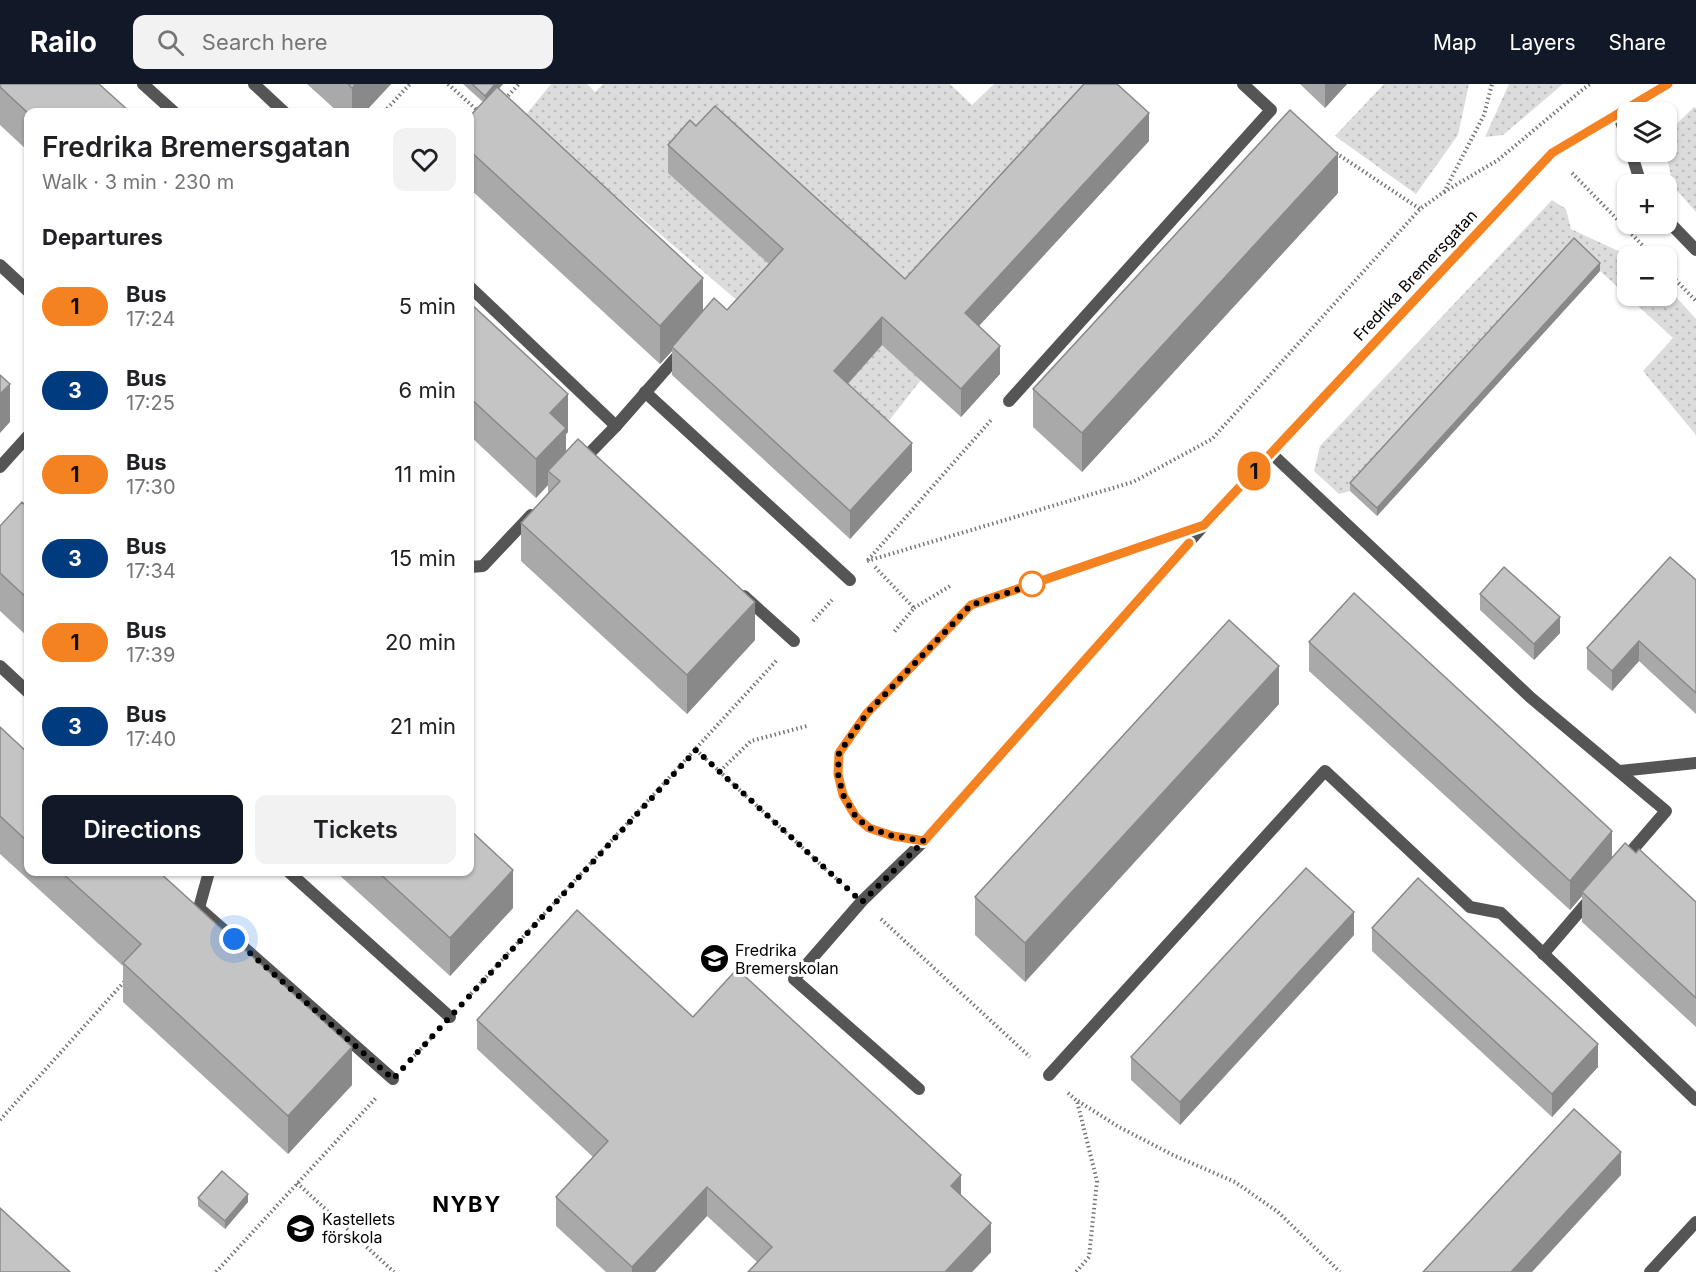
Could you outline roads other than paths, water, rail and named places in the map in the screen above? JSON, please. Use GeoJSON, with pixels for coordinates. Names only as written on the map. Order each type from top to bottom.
{"type":"FeatureCollection","features":[{"type":"Feature","properties":{"kind":"street"},"geometry":{"type":"LineString","coordinates":[[143,84],[170,108]]}},
{"type":"Feature","properties":{"kind":"street"},"geometry":{"type":"LineString","coordinates":[[254,84],[280,108]]}},
{"type":"Feature","properties":{"kind":"street"},"geometry":{"type":"LineString","coordinates":[[1009,400],[1271,110],[1243,84]]}},
{"type":"Feature","properties":{"kind":"street","name":"Fredrika Bremersgatan"},"geometry":{"type":"LineString","coordinates":[[1637,102],[1668,84]]}},
{"type":"Feature","properties":{"kind":"street","name":"Fredrika Bremersgatan"},"geometry":{"type":"LineString","coordinates":[[919,1089],[794,979],[862,902],[924,841],[1204,525],[1552,153],[1617,114]]}},
{"type":"Feature","properties":{"kind":"street"},"geometry":{"type":"LineString","coordinates":[[1677,230],[1696,250]]}},
{"type":"Feature","properties":{"kind":"street"},"geometry":{"type":"LineString","coordinates":[[0,265],[24,287]]}},
{"type":"Feature","properties":{"kind":"street"},"geometry":{"type":"LineString","coordinates":[[474,291],[616,426]]}},
{"type":"Feature","properties":{"kind":"street"},"geometry":{"type":"LineString","coordinates":[[573,471],[593,458],[616,426],[691,341]]}},
{"type":"Feature","properties":{"kind":"street"},"geometry":{"type":"LineString","coordinates":[[645,393],[850,580]]}},
{"type":"Feature","properties":{"kind":"street"},"geometry":{"type":"LineString","coordinates":[[0,467],[24,440]]}},
{"type":"Feature","properties":{"kind":"street"},"geometry":{"type":"LineString","coordinates":[[1271,453],[1530,697],[1666,811],[1612,874]]}},
{"type":"Feature","properties":{"kind":"street"},"geometry":{"type":"LineString","coordinates":[[474,567],[483,566],[542,504]]}},
{"type":"Feature","properties":{"kind":"street"},"geometry":{"type":"LineString","coordinates":[[924,841],[893,836],[869,828],[856,817],[843,795],[838,774],[839,753],[867,713],[971,605],[1204,525]]}},
{"type":"Feature","properties":{"kind":"street"},"geometry":{"type":"LineString","coordinates":[[735,587],[794,641]]}},
{"type":"Feature","properties":{"kind":"street"},"geometry":{"type":"LineString","coordinates":[[0,666],[24,688]]}},
{"type":"Feature","properties":{"kind":"street"},"geometry":{"type":"LineString","coordinates":[[1620,771],[1696,763]]}},
{"type":"Feature","properties":{"kind":"street"},"geometry":{"type":"LineString","coordinates":[[1048,1075],[1325,771],[1470,907],[1501,913],[1696,1100]]}},
{"type":"Feature","properties":{"kind":"street"},"geometry":{"type":"LineString","coordinates":[[208,876],[199,908],[393,1079]]}},
{"type":"Feature","properties":{"kind":"street"},"geometry":{"type":"LineString","coordinates":[[293,876],[450,1017]]}},
{"type":"Feature","properties":{"kind":"street"},"geometry":{"type":"LineString","coordinates":[[1543,954],[1597,891]]}},
{"type":"Feature","properties":{"kind":"street"},"geometry":{"type":"LineString","coordinates":[[1650,1272],[1696,1222]]}},
{"type":"Feature","properties":{"kind":"place","name":"Fredrika Bremerskolan"},"geometry":{"type":"Point","coordinates":[714,959]}},
{"type":"Feature","properties":{"kind":"place","name":"Kastellets förskola"},"geometry":{"type":"Point","coordinates":[301,1228]}},
{"type":"Feature","properties":{"kind":"district","name":"NYBY"},"geometry":{"type":"Point","coordinates":[467,1204]}}]}
